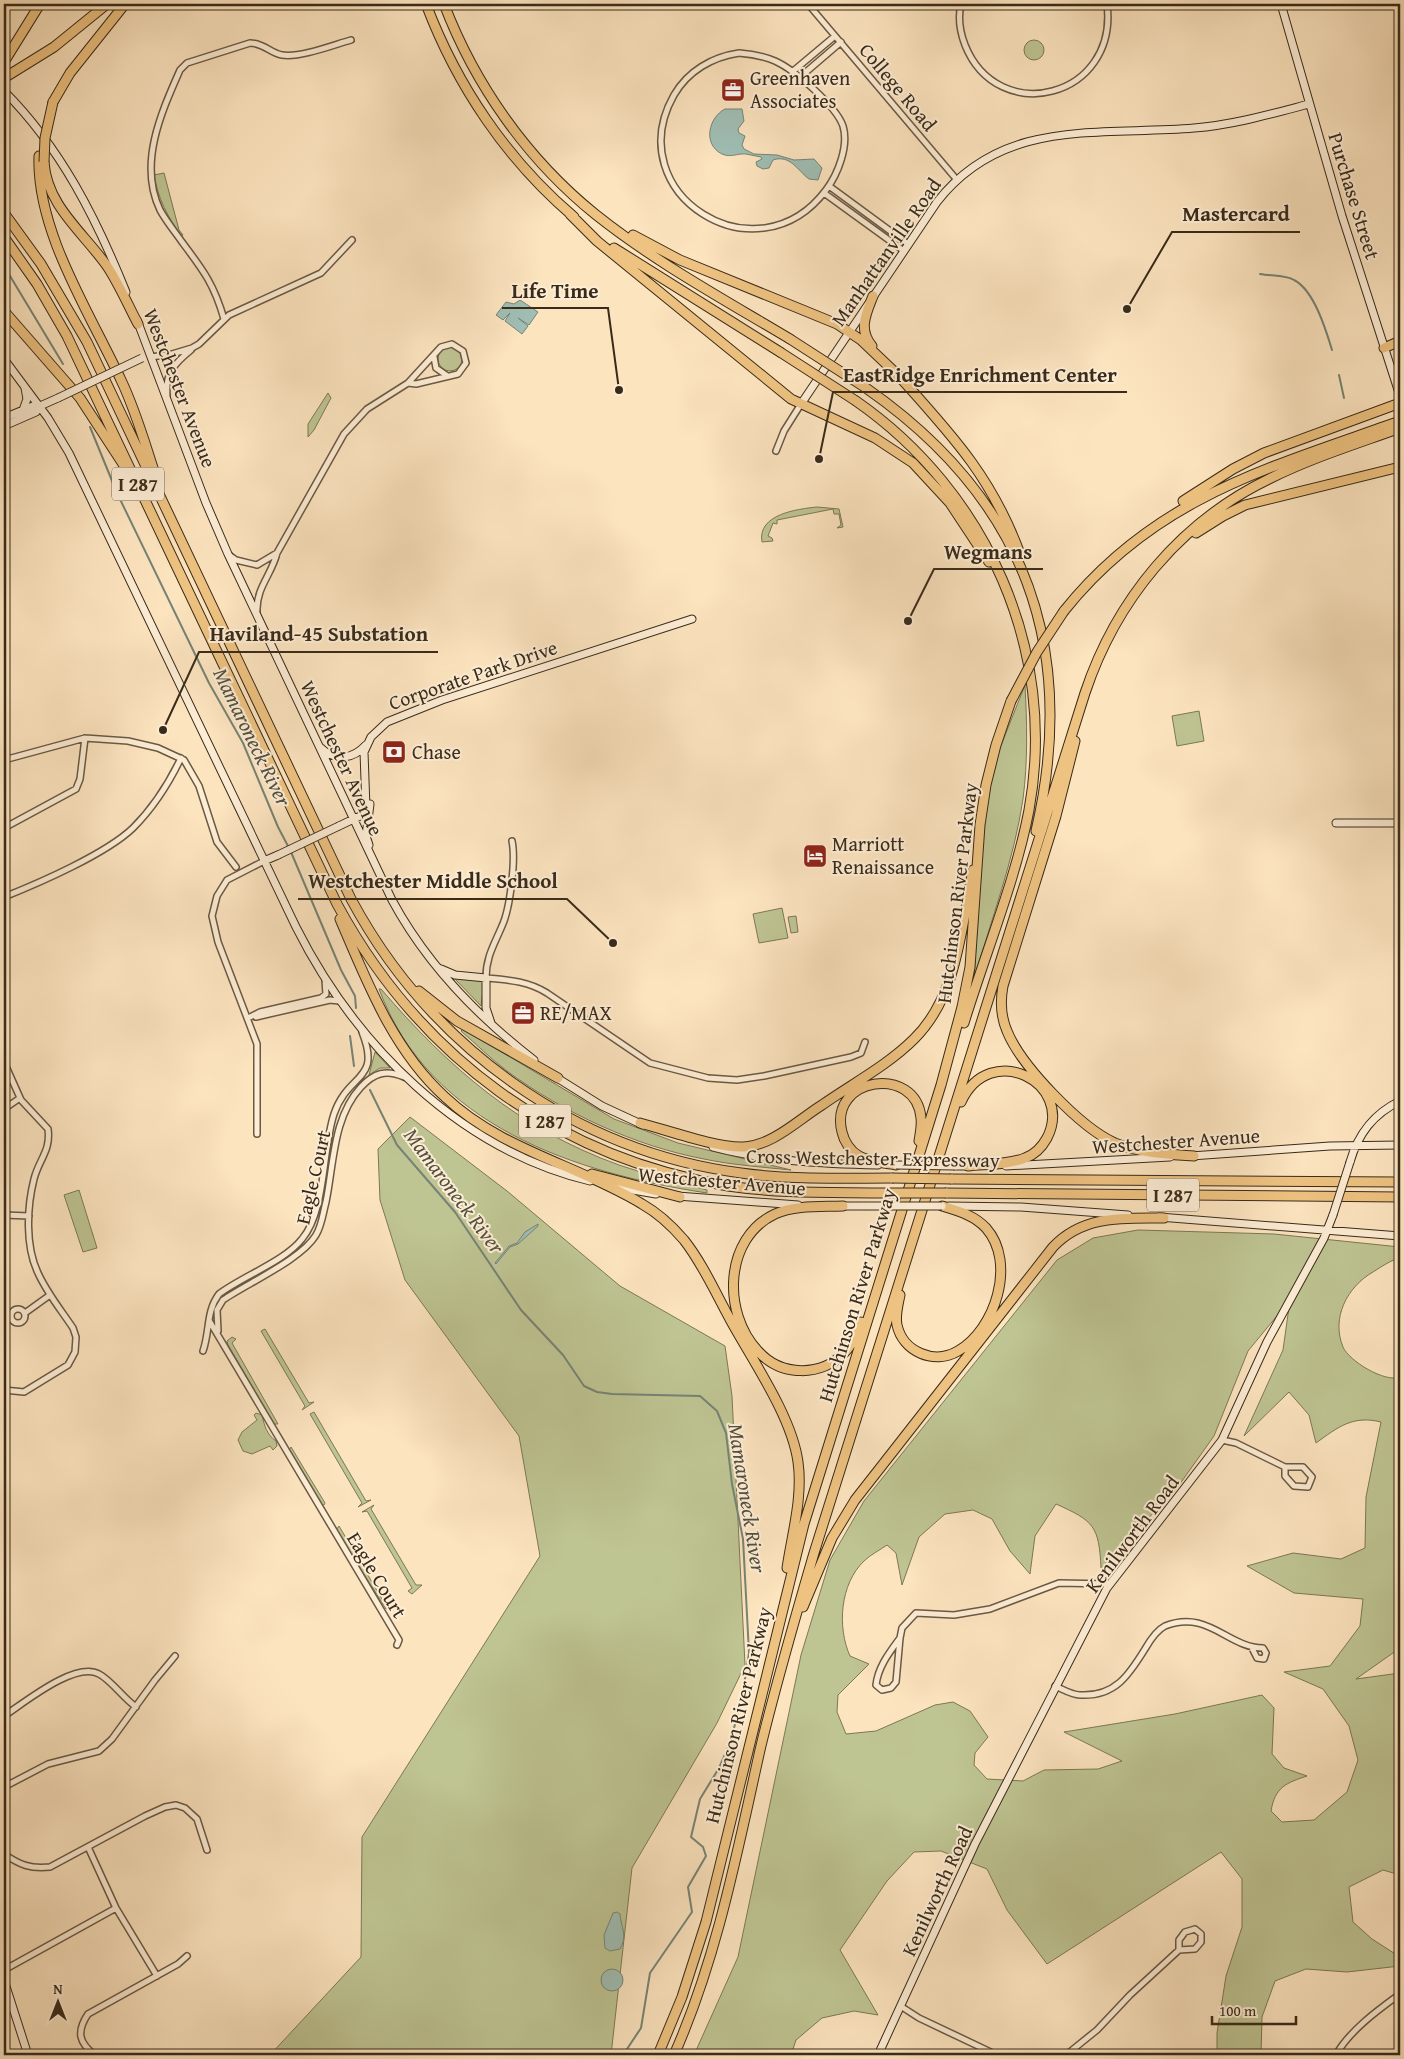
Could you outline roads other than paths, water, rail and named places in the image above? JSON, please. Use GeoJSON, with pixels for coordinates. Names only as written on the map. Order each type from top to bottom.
{"type":"FeatureCollection","features":[{"type":"Feature","properties":{"kind":"highway"},"geometry":{"type":"LineString","coordinates":[[4,62],[40,4]]}},
{"type":"Feature","properties":{"kind":"highway"},"geometry":{"type":"LineString","coordinates":[[4,78],[70,36],[107,4]]}},
{"type":"Feature","properties":{"kind":"highway"},"geometry":{"type":"LineString","coordinates":[[126,4],[70,73],[53,102],[41,159],[40,189],[51,230],[128,394],[169,515]]}},
{"type":"Feature","properties":{"kind":"highway"},"geometry":{"type":"LineString","coordinates":[[426,4],[451,60],[482,113],[523,166],[607,249],[782,392],[801,404],[884,443],[904,456],[930,480],[958,513],[982,550],[1019,623]]}},
{"type":"Feature","properties":{"kind":"highway"},"geometry":{"type":"LineString","coordinates":[[444,4],[474,68],[500,111],[538,159],[573,194],[639,246],[866,388],[930,438],[974,488],[1012,548],[1034,605]]}},
{"type":"Feature","properties":{"kind":"highway"},"geometry":{"type":"LineString","coordinates":[[41,159],[55,200],[106,265],[138,324]]}},
{"type":"Feature","properties":{"kind":"highway"},"geometry":{"type":"LineString","coordinates":[[573,194],[663,252],[829,320],[863,342],[901,378]]}},
{"type":"Feature","properties":{"kind":"highway","name":"Cross Westchester Expressway"},"geometry":{"type":"LineString","coordinates":[[4,212],[41,264],[77,324],[347,890],[368,929],[393,966],[438,1020],[490,1067],[548,1106],[606,1136],[670,1158],[740,1173],[790,1177],[1400,1182]]}},
{"type":"Feature","properties":{"kind":"highway"},"geometry":{"type":"LineString","coordinates":[[570,214],[636,263],[856,401],[910,445],[956,498],[993,558],[1019,623],[1028,664],[1034,714],[1035,758],[1031,799],[1018,854],[963,1025],[941,1085]]}},
{"type":"Feature","properties":{"kind":"highway","name":"Cross Westchester Expressway"},"geometry":{"type":"LineString","coordinates":[[4,237],[40,288],[67,336],[315,858],[360,944],[412,1014],[448,1050],[479,1077],[547,1123],[625,1159],[703,1181],[774,1191],[1400,1196]]}},
{"type":"Feature","properties":{"kind":"highway"},"geometry":{"type":"LineString","coordinates":[[873,296],[865,318],[865,334],[870,343],[961,445],[989,486],[1004,514],[1018,548],[1034,605],[1047,665],[1051,741],[1045,790],[1020,900]]}},
{"type":"Feature","properties":{"kind":"highway"},"geometry":{"type":"LineString","coordinates":[[4,311],[89,410],[154,518]]}},
{"type":"Feature","properties":{"kind":"highway"},"geometry":{"type":"LineString","coordinates":[[1384,348],[1400,340]]}},
{"type":"Feature","properties":{"kind":"highway"},"geometry":{"type":"LineString","coordinates":[[1137,538],[1168,511],[1248,460],[1290,442],[1400,403]]}},
{"type":"Feature","properties":{"kind":"highway","name":"Hutchinson River Parkway"},"geometry":{"type":"LineString","coordinates":[[674,2055],[703,1980],[717,1934],[772,1701],[843,1458],[1085,693],[1099,655],[1117,620],[1140,586],[1165,555],[1210,515],[1256,485],[1297,466],[1393,428],[1400,421]]}},
{"type":"Feature","properties":{"kind":"highway","name":"Hutchinson River Parkway"},"geometry":{"type":"LineString","coordinates":[[658,2055],[682,1997],[706,1922],[804,1524],[914,1173],[960,1017],[969,972],[983,805],[990,765],[1012,701],[1037,652],[1064,611],[1099,571],[1137,538],[1175,512],[1215,490],[1393,428]]}},
{"type":"Feature","properties":{"kind":"highway"},"geometry":{"type":"LineString","coordinates":[[1165,555],[1212,522],[1245,505],[1400,467]]}},
{"type":"Feature","properties":{"kind":"highway"},"geometry":{"type":"LineString","coordinates":[[1372,475],[1400,470]]}},
{"type":"Feature","properties":{"kind":"highway"},"geometry":{"type":"LineString","coordinates":[[1085,693],[1078,732],[1056,816],[1004,983],[1001,1002],[1003,1020],[1011,1040],[1023,1059],[1090,1128],[1111,1141],[1131,1148],[1151,1153],[1194,1156]]}},
{"type":"Feature","properties":{"kind":"highway"},"geometry":{"type":"LineString","coordinates":[[640,1123],[727,1146],[742,1147],[758,1144],[777,1134],[908,1044],[935,1014],[948,984],[979,840]]}},
{"type":"Feature","properties":{"kind":"highway"},"geometry":{"type":"LineString","coordinates":[[315,858],[355,954],[379,1004],[401,1045],[422,1074],[451,1103],[484,1127],[651,1210],[670,1225],[686,1244],[768,1389],[791,1434],[797,1456],[799,1484],[776,1633]]}},
{"type":"Feature","properties":{"kind":"highway"},"geometry":{"type":"LineString","coordinates":[[393,966],[442,1011],[501,1048],[558,1078]]}},
{"type":"Feature","properties":{"kind":"highway"},"geometry":{"type":"LineString","coordinates":[[947,1134],[966,1092],[977,1080],[988,1073],[1006,1070],[1021,1073],[1036,1082],[1045,1093],[1050,1105],[1051,1125],[1047,1137],[1036,1151],[1019,1160],[968,1166]]}},
{"type":"Feature","properties":{"kind":"highway"},"geometry":{"type":"LineString","coordinates":[[896,1165],[858,1156],[849,1147],[842,1135],[841,1121],[844,1107],[854,1093],[868,1085],[884,1083],[896,1086],[909,1094],[917,1105],[921,1124],[914,1173]]}},
{"type":"Feature","properties":{"kind":"highway"},"geometry":{"type":"LineString","coordinates":[[562,1165],[621,1183],[680,1196]]}},
{"type":"Feature","properties":{"kind":"highway"},"geometry":{"type":"LineString","coordinates":[[843,1206],[778,1213],[761,1223],[748,1236],[737,1258],[733,1280],[736,1305],[748,1337],[762,1356],[784,1368],[807,1371],[829,1364],[841,1356],[851,1345],[880,1278]]}},
{"type":"Feature","properties":{"kind":"highway"},"geometry":{"type":"LineString","coordinates":[[909,1253],[897,1310],[899,1332],[910,1346],[923,1354],[939,1357],[952,1354],[968,1343],[989,1315],[999,1292],[1001,1266],[995,1242],[985,1227],[971,1217],[942,1206]]}},
{"type":"Feature","properties":{"kind":"highway"},"geometry":{"type":"LineString","coordinates":[[790,1637],[832,1538],[851,1505],[1053,1247],[1070,1232],[1094,1222],[1115,1218],[1164,1218]]}},
{"type":"Feature","properties":{"kind":"main road","name":"Purchase Street"},"geometry":{"type":"LineString","coordinates":[[1282,4],[1309,104],[1400,396]]}},
{"type":"Feature","properties":{"kind":"main road","name":"Westchester Avenue"},"geometry":{"type":"LineString","coordinates":[[4,91],[46,140],[78,187],[104,238],[206,503],[228,554],[381,880],[413,935],[461,996],[493,1027],[558,1078],[602,1106],[640,1123],[698,1144],[749,1155],[821,1164],[1061,1165],[1356,1145],[1400,1145]]}},
{"type":"Feature","properties":{"kind":"main road","name":"Manhattanville Road"},"geometry":{"type":"LineString","coordinates":[[801,404],[937,202],[957,180],[1001,150],[1043,137],[1073,133],[1208,127],[1244,121],[1309,104]]}},
{"type":"Feature","properties":{"kind":"main road"},"geometry":{"type":"LineString","coordinates":[[4,418],[33,406],[40,406],[142,358],[151,357]]}},
{"type":"Feature","properties":{"kind":"main road"},"geometry":{"type":"LineString","coordinates":[[4,359],[40,406],[69,453],[264,861],[325,980],[339,1001]]}},
{"type":"Feature","properties":{"kind":"main road"},"geometry":{"type":"LineString","coordinates":[[23,410],[27,399],[25,387]]}},
{"type":"Feature","properties":{"kind":"main road"},"geometry":{"type":"LineString","coordinates":[[4,426],[36,412],[40,406]]}},
{"type":"Feature","properties":{"kind":"main road","name":"Corporate Park Drive"},"geometry":{"type":"LineString","coordinates":[[366,745],[379,728],[408,712],[692,620]]}},
{"type":"Feature","properties":{"kind":"main road"},"geometry":{"type":"LineString","coordinates":[[318,745],[330,754],[341,757],[353,756],[366,745]]}},
{"type":"Feature","properties":{"kind":"main road"},"geometry":{"type":"LineString","coordinates":[[366,745],[363,764],[370,804],[366,836],[381,880]]}},
{"type":"Feature","properties":{"kind":"main road"},"geometry":{"type":"LineString","coordinates":[[264,861],[360,816],[366,808],[366,786]]}},
{"type":"Feature","properties":{"kind":"main road"},"geometry":{"type":"LineString","coordinates":[[1336,822],[1400,823]]}},
{"type":"Feature","properties":{"kind":"main road"},"geometry":{"type":"LineString","coordinates":[[436,966],[455,975],[486,978],[486,1008],[493,1027]]}},
{"type":"Feature","properties":{"kind":"main road","name":"Westchester Avenue"},"geometry":{"type":"LineString","coordinates":[[339,1001],[362,1031],[407,1078],[457,1118],[500,1144],[557,1170],[602,1184],[663,1196],[761,1204],[942,1206]]}},
{"type":"Feature","properties":{"kind":"main road","name":"Kenilworth Road"},"geometry":{"type":"LineString","coordinates":[[878,2055],[902,2007],[976,1844],[1055,1686],[1110,1584],[1222,1440],[1267,1342],[1327,1231],[1356,1145],[1365,1127],[1388,1107],[1400,1101]]}},
{"type":"Feature","properties":{"kind":"main road"},"geometry":{"type":"LineString","coordinates":[[942,1206],[1021,1207],[1400,1236]]}},
{"type":"Feature","properties":{"kind":"main road"},"geometry":{"type":"LineString","coordinates":[[4,1980],[28,2055]]}},
{"type":"Feature","properties":{"kind":"street","name":"College Road"},"geometry":{"type":"LineString","coordinates":[[808,4],[957,180]]}},
{"type":"Feature","properties":{"kind":"street"},"geometry":{"type":"LineString","coordinates":[[961,4],[961,36],[969,55],[979,68],[1007,89],[1042,93],[1077,81],[1090,69],[1101,52],[1106,36],[1107,4]]}},
{"type":"Feature","properties":{"kind":"street"},"geometry":{"type":"LineString","coordinates":[[792,72],[835,36]]}},
{"type":"Feature","properties":{"kind":"street"},"geometry":{"type":"LineString","coordinates":[[224,319],[210,279],[160,210],[151,179],[150,157],[154,140],[180,70],[187,63],[250,43],[259,43],[283,55],[295,55],[351,40]]}},
{"type":"Feature","properties":{"kind":"street"},"geometry":{"type":"LineString","coordinates":[[800,78],[840,42]]}},
{"type":"Feature","properties":{"kind":"street"},"geometry":{"type":"LineString","coordinates":[[758,54],[792,72],[830,107],[839,117],[843,128],[842,156],[829,186],[798,217],[780,225],[762,229],[743,230],[707,219],[692,208],[679,194],[670,178],[664,160],[662,137],[669,105],[678,88],[690,74],[706,63],[723,56],[758,54]]}},
{"type":"Feature","properties":{"kind":"street"},"geometry":{"type":"LineString","coordinates":[[829,186],[908,244]]}},
{"type":"Feature","properties":{"kind":"street"},"geometry":{"type":"LineString","coordinates":[[824,193],[904,251]]}},
{"type":"Feature","properties":{"kind":"street"},"geometry":{"type":"LineString","coordinates":[[168,402],[167,384],[171,368],[224,319],[321,273],[352,240]]}},
{"type":"Feature","properties":{"kind":"street"},"geometry":{"type":"LineString","coordinates":[[151,357],[172,354],[199,344]]}},
{"type":"Feature","properties":{"kind":"street"},"geometry":{"type":"LineString","coordinates":[[257,614],[257,596],[275,563],[277,553],[344,434],[367,409],[408,383],[435,355],[440,347],[448,344],[456,345],[464,351],[466,358],[464,368],[458,374],[416,384],[408,383]]}},
{"type":"Feature","properties":{"kind":"street"},"geometry":{"type":"LineString","coordinates":[[435,355],[436,368],[446,376]]}},
{"type":"Feature","properties":{"kind":"street","name":"Manhattanville Road"},"geometry":{"type":"LineString","coordinates":[[776,452],[784,431],[801,404]]}},
{"type":"Feature","properties":{"kind":"street"},"geometry":{"type":"LineString","coordinates":[[228,554],[236,560],[257,565],[277,553]]}},
{"type":"Feature","properties":{"kind":"street"},"geometry":{"type":"LineString","coordinates":[[4,828],[76,790],[80,779],[85,738]]}},
{"type":"Feature","properties":{"kind":"street"},"geometry":{"type":"LineString","coordinates":[[4,760],[85,738],[128,741],[158,748],[181,758],[188,765],[199,786],[217,842],[236,867]]}},
{"type":"Feature","properties":{"kind":"street"},"geometry":{"type":"LineString","coordinates":[[4,897],[72,865],[120,838],[140,820],[160,795],[181,758]]}},
{"type":"Feature","properties":{"kind":"street"},"geometry":{"type":"LineString","coordinates":[[512,841],[514,864],[508,905],[502,926],[489,953],[486,978],[520,981],[540,989],[650,1063],[708,1078],[737,1080],[851,1057],[861,1052],[865,1042]]}},
{"type":"Feature","properties":{"kind":"street"},"geometry":{"type":"LineString","coordinates":[[257,1134],[257,1044],[218,942],[212,911],[217,896],[228,880],[264,861]]}},
{"type":"Feature","properties":{"kind":"street"},"geometry":{"type":"LineString","coordinates":[[248,1018],[260,1012],[322,998],[326,994],[325,980]]}},
{"type":"Feature","properties":{"kind":"street"},"geometry":{"type":"LineString","coordinates":[[248,1018],[330,1000],[339,1001]]}},
{"type":"Feature","properties":{"kind":"street","name":"Eagle Court"},"geometry":{"type":"LineString","coordinates":[[204,1351],[211,1306],[220,1294],[294,1248],[307,1233],[314,1217],[332,1120],[337,1105],[350,1086],[366,1070],[370,1063],[368,1046],[362,1031]]}},
{"type":"Feature","properties":{"kind":"street"},"geometry":{"type":"LineString","coordinates":[[4,1062],[20,1098],[45,1124],[48,1135],[48,1146],[36,1170],[33,1184],[29,1216],[30,1239],[37,1272],[50,1295],[73,1328],[76,1337],[72,1359],[63,1370],[24,1392],[4,1390]]}},
{"type":"Feature","properties":{"kind":"street","name":"Eagle Court"},"geometry":{"type":"LineString","coordinates":[[221,1341],[216,1317],[218,1306],[223,1300],[298,1254],[316,1234],[323,1215],[342,1118],[351,1098],[367,1080],[376,1074],[391,1072],[407,1078]]}},
{"type":"Feature","properties":{"kind":"street"},"geometry":{"type":"LineString","coordinates":[[4,1109],[20,1098]]}},
{"type":"Feature","properties":{"kind":"street"},"geometry":{"type":"LineString","coordinates":[[4,1215],[29,1216]]}},
{"type":"Feature","properties":{"kind":"street"},"geometry":{"type":"LineString","coordinates":[[25,1313],[50,1295]]}},
{"type":"Feature","properties":{"kind":"street","name":"Eagle Court"},"geometry":{"type":"LineString","coordinates":[[210,1322],[399,1640],[397,1644]]}},
{"type":"Feature","properties":{"kind":"street"},"geometry":{"type":"LineString","coordinates":[[1222,1440],[1236,1443],[1285,1467],[1303,1467],[1312,1477],[1308,1487],[1294,1486],[1285,1476],[1285,1467]]}},
{"type":"Feature","properties":{"kind":"street"},"geometry":{"type":"LineString","coordinates":[[900,1638],[886,1658],[878,1675],[876,1685],[882,1690],[887,1690],[896,1682],[902,1628],[916,1613],[954,1614],[990,1609],[1058,1583],[1110,1584]]}},
{"type":"Feature","properties":{"kind":"street"},"geometry":{"type":"LineString","coordinates":[[1055,1686],[1079,1695],[1106,1692],[1129,1676],[1150,1642],[1164,1627],[1190,1621],[1216,1629],[1252,1648]]}},
{"type":"Feature","properties":{"kind":"street"},"geometry":{"type":"LineString","coordinates":[[4,1787],[48,1764],[98,1751],[112,1739],[175,1656]]}},
{"type":"Feature","properties":{"kind":"street"},"geometry":{"type":"LineString","coordinates":[[4,1716],[59,1680],[74,1673],[91,1671],[100,1674],[123,1698],[136,1708]]}},
{"type":"Feature","properties":{"kind":"street"},"geometry":{"type":"LineString","coordinates":[[4,1854],[21,1865],[34,1868],[50,1866],[158,1810],[176,1805],[184,1808],[197,1819],[207,1850]]}},
{"type":"Feature","properties":{"kind":"street"},"geometry":{"type":"LineString","coordinates":[[88,1847],[116,1908],[157,1976]]}},
{"type":"Feature","properties":{"kind":"street"},"geometry":{"type":"LineString","coordinates":[[4,1970],[116,1908]]}},
{"type":"Feature","properties":{"kind":"street"},"geometry":{"type":"LineString","coordinates":[[1066,2055],[1097,2030],[1130,1995],[1180,1950],[1195,1949],[1201,1942],[1201,1934],[1195,1929],[1185,1932],[1179,1940],[1180,1950]]}},
{"type":"Feature","properties":{"kind":"street"},"geometry":{"type":"LineString","coordinates":[[95,2055],[86,2048],[81,2036],[81,2025],[88,2014],[157,1976],[187,1956]]}},
{"type":"Feature","properties":{"kind":"street"},"geometry":{"type":"LineString","coordinates":[[1336,2055],[1347,2039],[1400,1994]]}},
{"type":"Feature","properties":{"kind":"street"},"geometry":{"type":"LineString","coordinates":[[902,2007],[919,2018],[997,2055]]}},
{"type":"Feature","properties":{"kind":"water"},"geometry":{"type":"Polygon","coordinates":[[[725,109],[742,109],[744,121],[738,129],[739,133],[745,136],[742,145],[744,149],[754,154],[777,155],[794,160],[814,159],[822,168],[818,180],[809,179],[793,164],[784,159],[773,160],[769,168],[763,169],[757,166],[756,162],[762,159],[761,157],[746,154],[725,155],[716,150],[712,144],[710,131],[715,118],[725,109]]]}},
{"type":"Feature","properties":{"kind":"water"},"geometry":{"type":"Polygon","coordinates":[[[520,300],[538,312],[529,325],[518,318],[528,326],[522,334],[505,321],[510,313],[503,320],[496,315],[506,302],[514,304],[520,300]]]}},
{"type":"Feature","properties":{"kind":"water"},"geometry":{"type":"Polygon","coordinates":[[[538,1224],[518,1244],[510,1247],[495,1263],[509,1246],[517,1243],[525,1232],[538,1224]]]}},
{"type":"Feature","properties":{"kind":"water"},"geometry":{"type":"Polygon","coordinates":[[[617,1912],[620,1914],[624,1940],[620,1949],[610,1951],[605,1948],[604,1935],[613,1913],[617,1912]]]}},
{"type":"Feature","properties":{"kind":"water"},"geometry":{"type":"Polygon","coordinates":[[[612,1969],[620,1972],[623,1980],[620,1988],[612,1991],[604,1988],[601,1980],[604,1972],[612,1969]]]}},
{"type":"Feature","properties":{"kind":"waterway","name":"Mamaroneck River"},"geometry":{"type":"LineString","coordinates":[[4,266],[63,364]]}},
{"type":"Feature","properties":{"kind":"waterway"},"geometry":{"type":"LineString","coordinates":[[1260,274],[1287,277],[1294,280],[1308,292],[1318,311],[1332,350]]}},
{"type":"Feature","properties":{"kind":"waterway"},"geometry":{"type":"LineString","coordinates":[[1339,375],[1344,398]]}},
{"type":"Feature","properties":{"kind":"waterway","name":"Mamaroneck River"},"geometry":{"type":"LineString","coordinates":[[90,427],[117,493],[209,683],[243,743],[278,827],[289,848]]}},
{"type":"Feature","properties":{"kind":"waterway","name":"Mamaroneck River"},"geometry":{"type":"LineString","coordinates":[[291,852],[341,970],[355,996],[356,1008]]}},
{"type":"Feature","properties":{"kind":"waterway","name":"Mamaroneck River"},"geometry":{"type":"LineString","coordinates":[[350,1036],[354,1066]]}},
{"type":"Feature","properties":{"kind":"waterway","name":"Mamaroneck River"},"geometry":{"type":"LineString","coordinates":[[370,1090],[397,1145],[455,1212],[521,1310],[563,1355],[584,1386],[597,1392],[612,1394],[700,1396],[717,1411],[726,1433],[732,1484],[743,1539],[749,1653],[742,1698],[730,1743],[719,1768],[700,1799],[691,1837],[703,1847],[706,1856],[688,1887],[692,1912],[650,1973],[641,2028],[623,2055]]}},
{"type":"Feature","properties":{"kind":"place","name":"Greenhaven Associates"},"geometry":{"type":"Point","coordinates":[733,90]}},
{"type":"Feature","properties":{"kind":"place","name":"Mastercard"},"geometry":{"type":"Point","coordinates":[1127,309]}},
{"type":"Feature","properties":{"kind":"place","name":"Life Time"},"geometry":{"type":"Point","coordinates":[619,390]}},
{"type":"Feature","properties":{"kind":"place","name":"EastRidge Enrichment Center"},"geometry":{"type":"Point","coordinates":[819,459]}},
{"type":"Feature","properties":{"kind":"place","name":"Wegmans"},"geometry":{"type":"Point","coordinates":[908,621]}},
{"type":"Feature","properties":{"kind":"place","name":"Haviland-45 Substation"},"geometry":{"type":"Point","coordinates":[163,730]}},
{"type":"Feature","properties":{"kind":"place","name":"Chase"},"geometry":{"type":"Point","coordinates":[394,752]}},
{"type":"Feature","properties":{"kind":"place","name":"Marriott Renaissance"},"geometry":{"type":"Point","coordinates":[815,856]}},
{"type":"Feature","properties":{"kind":"place","name":"Westchester Middle School"},"geometry":{"type":"Point","coordinates":[613,943]}},
{"type":"Feature","properties":{"kind":"place","name":"RE/MAX"},"geometry":{"type":"Point","coordinates":[523,1013]}}]}
